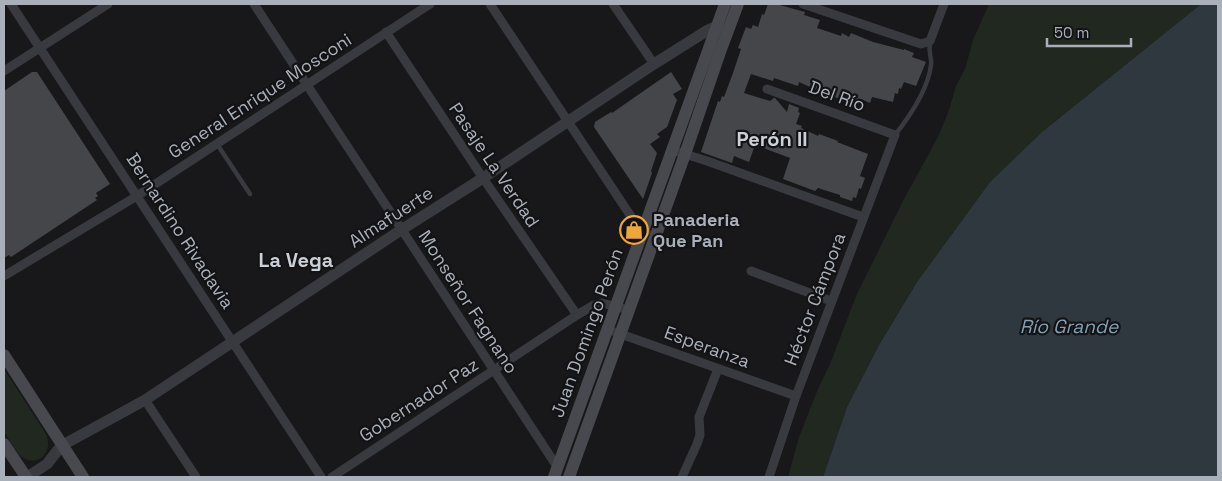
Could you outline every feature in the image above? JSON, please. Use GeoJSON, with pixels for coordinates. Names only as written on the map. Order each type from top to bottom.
{"type":"FeatureCollection","features":[{"type":"Feature","properties":{"kind":"main road","name":"Juan Domingo Perón"},"geometry":{"type":"LineString","coordinates":[[569,477],[685,154],[722,28],[725,4]]}},
{"type":"Feature","properties":{"kind":"main road","name":"Juan Domingo Perón"},"geometry":{"type":"LineString","coordinates":[[556,472],[672,150],[722,28],[738,4]]}},
{"type":"Feature","properties":{"kind":"main road"},"geometry":{"type":"LineString","coordinates":[[4,355],[82,477]]}},
{"type":"Feature","properties":{"kind":"main road"},"geometry":{"type":"LineString","coordinates":[[4,444],[26,477]]}},
{"type":"Feature","properties":{"kind":"street","name":"Bernardino Rivadavia"},"geometry":{"type":"LineString","coordinates":[[11,4],[321,477]]}},
{"type":"Feature","properties":{"kind":"street"},"geometry":{"type":"LineString","coordinates":[[4,71],[108,4]]}},
{"type":"Feature","properties":{"kind":"street","name":"General Enrique Mosconi"},"geometry":{"type":"LineString","coordinates":[[4,276],[137,196],[430,4]]}},
{"type":"Feature","properties":{"kind":"street"},"geometry":{"type":"LineString","coordinates":[[490,4],[638,227],[642,231],[656,236]]}},
{"type":"Feature","properties":{"kind":"street"},"geometry":{"type":"LineString","coordinates":[[612,4],[654,64]]}},
{"type":"Feature","properties":{"kind":"street"},"geometry":{"type":"LineString","coordinates":[[803,4],[922,44],[930,41],[944,4]]}},
{"type":"Feature","properties":{"kind":"street","name":"Monseñor Fagnano"},"geometry":{"type":"LineString","coordinates":[[259,5],[306,84],[494,370],[556,472]]}},
{"type":"Feature","properties":{"kind":"street","name":"Almafuerte"},"geometry":{"type":"LineString","coordinates":[[26,477],[47,464],[61,446],[145,400],[654,64],[708,30],[722,28]]}},
{"type":"Feature","properties":{"kind":"street","name":"Pasaje La Verdad"},"geometry":{"type":"LineString","coordinates":[[386,32],[577,315]]}},
{"type":"Feature","properties":{"kind":"street","name":"Del Río"},"geometry":{"type":"LineString","coordinates":[[767,89],[895,134]]}},
{"type":"Feature","properties":{"kind":"street","name":"Héctor Cámpora"},"geometry":{"type":"LineString","coordinates":[[769,477],[796,396],[895,134]]}},
{"type":"Feature","properties":{"kind":"street"},"geometry":{"type":"LineString","coordinates":[[672,150],[864,218]]}},
{"type":"Feature","properties":{"kind":"street"},"geometry":{"type":"LineString","coordinates":[[751,271],[832,301]]}},
{"type":"Feature","properties":{"kind":"street","name":"Gobernador Paz"},"geometry":{"type":"LineString","coordinates":[[332,477],[594,305],[602,303],[629,310]]}},
{"type":"Feature","properties":{"kind":"street","name":"Esperanza"},"geometry":{"type":"LineString","coordinates":[[607,330],[796,396]]}},
{"type":"Feature","properties":{"kind":"street"},"geometry":{"type":"LineString","coordinates":[[682,477],[697,444],[700,435],[698,418],[718,369]]}},
{"type":"Feature","properties":{"kind":"street"},"geometry":{"type":"LineString","coordinates":[[145,400],[196,477]]}},
{"type":"Feature","properties":{"kind":"lane"},"geometry":{"type":"LineString","coordinates":[[895,134],[914,107],[925,84],[932,63],[930,41]]}},
{"type":"Feature","properties":{"kind":"lane"},"geometry":{"type":"LineString","coordinates":[[217,144],[250,194]]}},
{"type":"Feature","properties":{"kind":"shaded area"},"geometry":{"type":"Polygon","coordinates":[[[989,4],[1201,4],[1042,132],[990,182],[917,282],[879,345],[847,407],[823,477],[788,477],[799,437],[857,294],[904,199],[938,137],[956,86],[965,69],[973,40],[989,4]]]}},
{"type":"Feature","properties":{"kind":"shaded area"},"geometry":{"type":"Polygon","coordinates":[[[4,369],[46,434],[48,447],[46,452],[34,461],[22,457],[4,431],[4,369]]]}},
{"type":"Feature","properties":{"kind":"water","name":"Río Grande"},"geometry":{"type":"Polygon","coordinates":[[[1201,4],[1218,4],[1218,477],[823,477],[847,407],[879,345],[917,282],[990,182],[1042,132],[1201,4]]]}},
{"type":"Feature","properties":{"kind":"building"},"geometry":{"type":"Polygon","coordinates":[[[768,4],[776,4],[805,12],[804,15],[820,20],[817,28],[841,36],[842,33],[849,37],[851,33],[873,42],[904,49],[914,53],[912,57],[926,62],[916,86],[904,82],[901,89],[899,88],[898,94],[895,93],[893,102],[872,97],[870,103],[861,99],[860,102],[841,95],[840,99],[799,82],[798,86],[774,78],[773,81],[751,74],[744,93],[770,101],[775,98],[787,112],[789,104],[799,108],[798,112],[800,113],[796,124],[802,126],[801,128],[868,154],[860,176],[865,178],[856,198],[853,197],[852,201],[840,197],[840,195],[818,188],[815,191],[783,179],[790,158],[755,145],[749,162],[734,156],[732,163],[701,152],[718,101],[720,102],[722,96],[724,97],[733,73],[741,49],[738,48],[746,27],[751,29],[753,25],[758,27],[762,14],[764,15],[768,4]]]}},
{"type":"Feature","properties":{"kind":"building"},"geometry":{"type":"Polygon","coordinates":[[[32,72],[37,72],[110,184],[96,193],[98,196],[95,198],[97,200],[11,257],[9,255],[4,258],[4,91],[32,72]]]}},
{"type":"Feature","properties":{"kind":"building"},"geometry":{"type":"Polygon","coordinates":[[[671,72],[682,89],[673,94],[677,100],[667,127],[657,134],[660,137],[650,144],[657,153],[643,199],[594,127],[595,122],[612,113],[671,72]]]}},
{"type":"Feature","properties":{"kind":"place","name":"Panaderia Que Pan"},"geometry":{"type":"Point","coordinates":[634,230]}},
{"type":"Feature","properties":{"kind":"district","name":"Perón II"},"geometry":{"type":"Point","coordinates":[772,139]}},
{"type":"Feature","properties":{"kind":"district","name":"La Vega"},"geometry":{"type":"Point","coordinates":[296,260]}}]}
